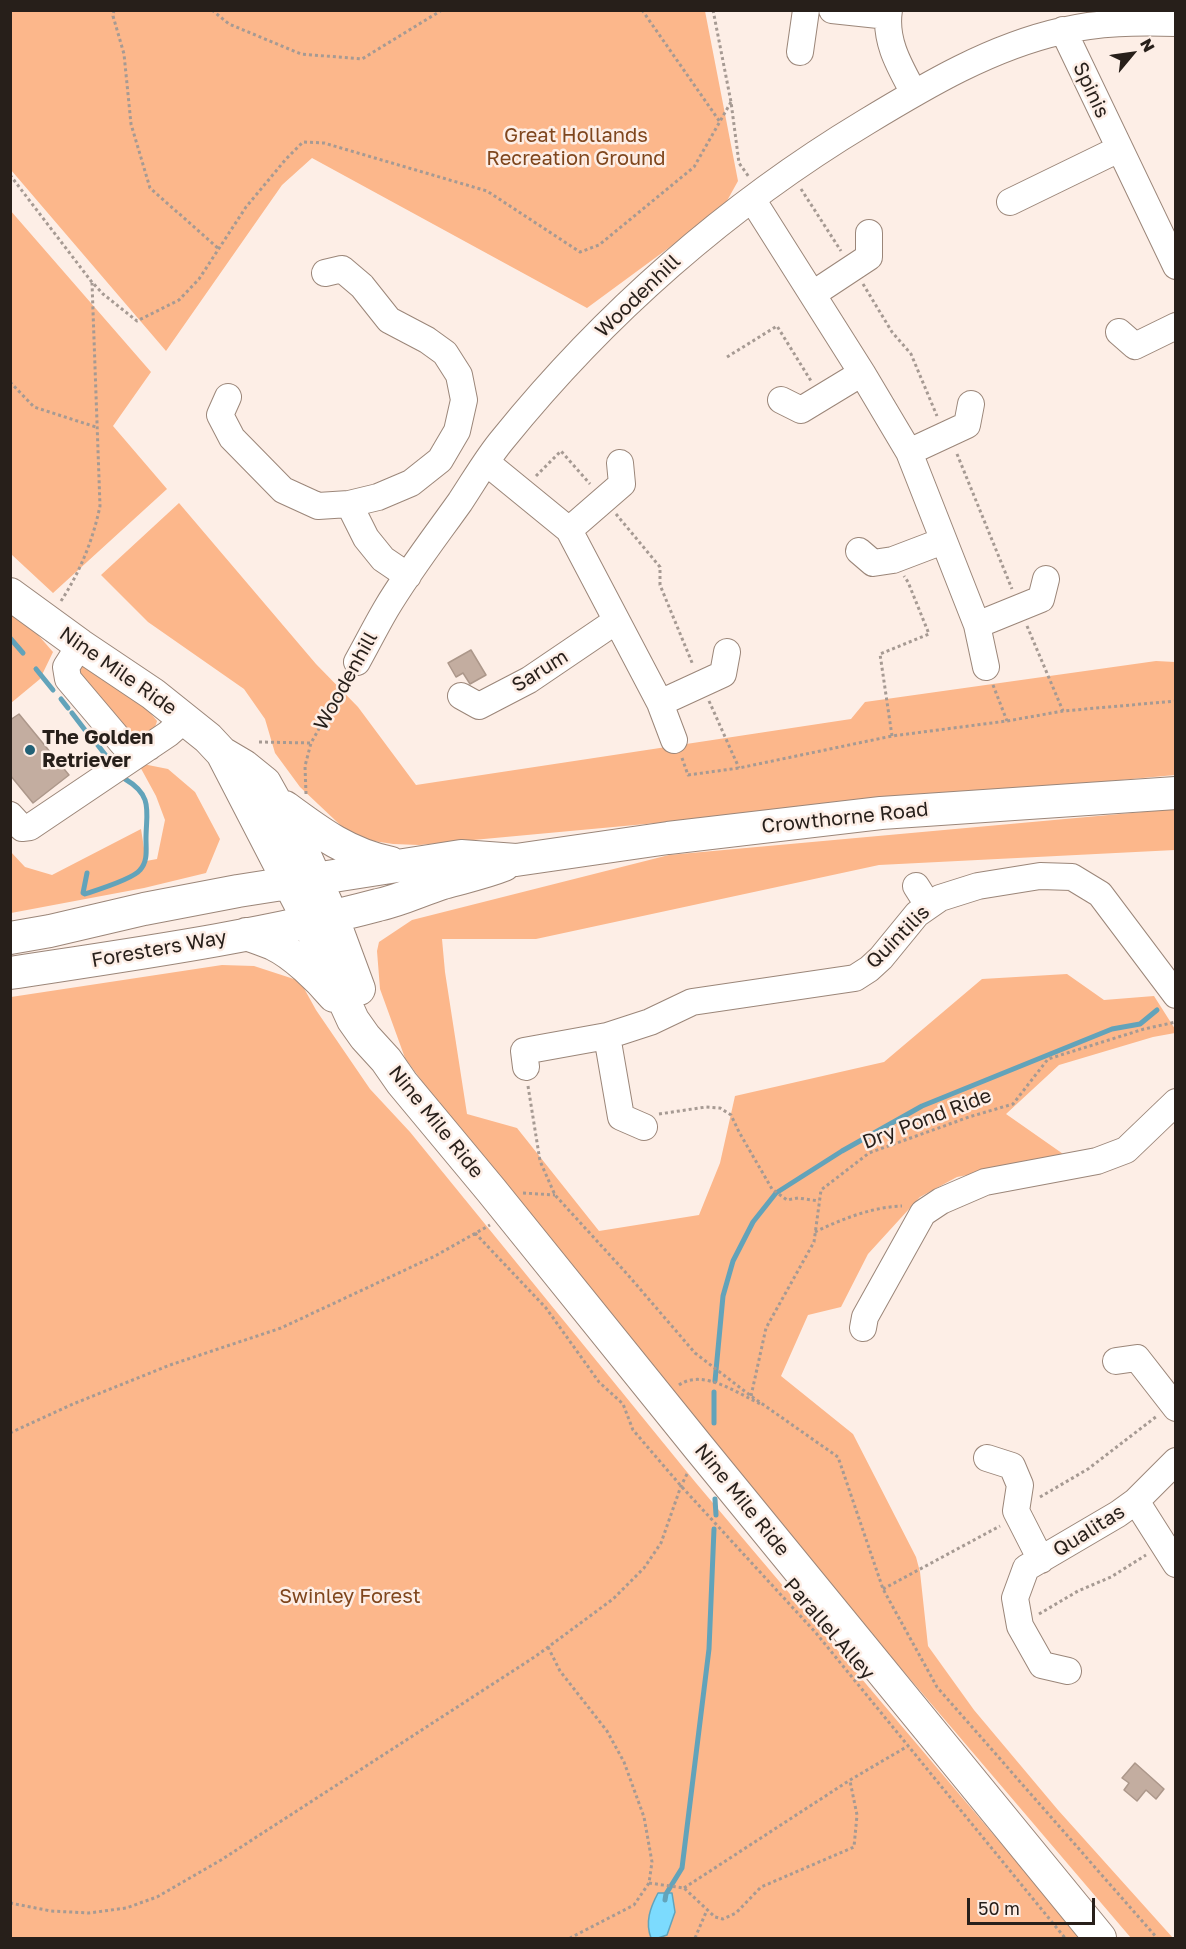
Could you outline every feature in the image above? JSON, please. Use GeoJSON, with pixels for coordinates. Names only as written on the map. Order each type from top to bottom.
{"type":"FeatureCollection","features":[{"type":"Feature","properties":{"kind":"main road","name":"Nine Mile Ride"},"geometry":{"type":"LineString","coordinates":[[10,594],[153,694],[186,719],[222,753],[251,771],[265,783],[295,834],[311,900],[353,1020],[662,1403],[1100,1938]]}},
{"type":"Feature","properties":{"kind":"main road","name":"Nine Mile Ride"},"geometry":{"type":"LineString","coordinates":[[222,753],[311,900],[386,1060]]}},
{"type":"Feature","properties":{"kind":"main road","name":"Crowthorne Road"},"geometry":{"type":"LineString","coordinates":[[311,900],[400,865],[461,856],[516,860],[668,838],[871,814],[1176,793]]}},
{"type":"Feature","properties":{"kind":"main road"},"geometry":{"type":"LineString","coordinates":[[275,799],[328,839],[359,853],[400,865]]}},
{"type":"Feature","properties":{"kind":"main road","name":"Crowthorne Road"},"geometry":{"type":"LineString","coordinates":[[311,900],[406,898],[441,884],[483,873],[516,860]]}},
{"type":"Feature","properties":{"kind":"main road","name":"Foresters Way"},"geometry":{"type":"LineString","coordinates":[[10,938],[144,909],[311,900]]}},
{"type":"Feature","properties":{"kind":"main road","name":"Foresters Way"},"geometry":{"type":"LineString","coordinates":[[10,974],[246,934],[311,900]]}},
{"type":"Feature","properties":{"kind":"main road"},"geometry":{"type":"LineString","coordinates":[[246,934],[273,944],[294,958],[330,992],[353,1020]]}},
{"type":"Feature","properties":{"kind":"street"},"geometry":{"type":"LineString","coordinates":[[800,52],[806,10]]}},
{"type":"Feature","properties":{"kind":"street"},"geometry":{"type":"LineString","coordinates":[[832,10],[888,13],[888,38],[900,67],[915,93]]}},
{"type":"Feature","properties":{"kind":"street","name":"Woodenhill"},"geometry":{"type":"LineString","coordinates":[[357,662],[385,610],[408,576],[501,441],[541,394],[617,314],[683,253],[756,196],[831,143],[915,93],[950,73],[1018,44],[1062,30],[1102,24],[1131,16],[1176,23]]}},
{"type":"Feature","properties":{"kind":"street","name":"Spinis"},"geometry":{"type":"LineString","coordinates":[[1062,30],[1174,257]]}},
{"type":"Feature","properties":{"kind":"street"},"geometry":{"type":"LineString","coordinates":[[1010,202],[1119,149]]}},
{"type":"Feature","properties":{"kind":"street"},"geometry":{"type":"LineString","coordinates":[[756,196],[909,453],[977,625],[986,667]]}},
{"type":"Feature","properties":{"kind":"street"},"geometry":{"type":"LineString","coordinates":[[813,294],[869,257],[869,233]]}},
{"type":"Feature","properties":{"kind":"street"},"geometry":{"type":"LineString","coordinates":[[228,397],[220,415],[232,438],[283,490],[318,506],[349,504],[378,497],[411,483],[440,460],[457,431],[464,400],[459,375],[445,353],[427,340],[389,320],[362,286],[342,269],[325,273]]}},
{"type":"Feature","properties":{"kind":"street"},"geometry":{"type":"LineString","coordinates":[[1119,332],[1135,346],[1176,326]]}},
{"type":"Feature","properties":{"kind":"street"},"geometry":{"type":"LineString","coordinates":[[782,400],[801,410],[862,373]]}},
{"type":"Feature","properties":{"kind":"street"},"geometry":{"type":"LineString","coordinates":[[909,453],[967,425],[971,404]]}},
{"type":"Feature","properties":{"kind":"street"},"geometry":{"type":"LineString","coordinates":[[487,463],[569,530],[660,703],[675,740]]}},
{"type":"Feature","properties":{"kind":"street"},"geometry":{"type":"LineString","coordinates":[[569,530],[622,484],[620,463]]}},
{"type":"Feature","properties":{"kind":"street"},"geometry":{"type":"LineString","coordinates":[[349,504],[366,538],[383,559],[408,576]]}},
{"type":"Feature","properties":{"kind":"street"},"geometry":{"type":"LineString","coordinates":[[859,551],[873,563],[892,560],[943,542]]}},
{"type":"Feature","properties":{"kind":"street"},"geometry":{"type":"LineString","coordinates":[[977,625],[1041,599],[1046,579]]}},
{"type":"Feature","properties":{"kind":"street","name":"Sarum"},"geometry":{"type":"LineString","coordinates":[[461,696],[479,706],[529,680],[616,621]]}},
{"type":"Feature","properties":{"kind":"street"},"geometry":{"type":"LineString","coordinates":[[80,645],[66,667],[68,679],[118,738],[130,747],[138,749],[149,747]]}},
{"type":"Feature","properties":{"kind":"street"},"geometry":{"type":"LineString","coordinates":[[660,703],[723,674],[727,652]]}},
{"type":"Feature","properties":{"kind":"street"},"geometry":{"type":"LineString","coordinates":[[10,815],[22,828],[30,827],[149,747],[186,719]]}},
{"type":"Feature","properties":{"kind":"street"},"geometry":{"type":"LineString","coordinates":[[118,738],[124,757],[122,765]]}},
{"type":"Feature","properties":{"kind":"street","name":"Quintilis"},"geometry":{"type":"LineString","coordinates":[[526,1067],[524,1051],[607,1036],[650,1022],[692,1002],[855,978],[881,958],[905,927],[922,896],[940,898],[978,886],[1040,876],[1072,876],[1100,894],[1176,995]]}},
{"type":"Feature","properties":{"kind":"street"},"geometry":{"type":"LineString","coordinates":[[607,1036],[621,1118],[644,1127]]}},
{"type":"Feature","properties":{"kind":"street"},"geometry":{"type":"LineString","coordinates":[[860,1321],[885,1297],[923,1213],[941,1201],[985,1182],[1097,1161],[1126,1150],[1176,1102]]}},
{"type":"Feature","properties":{"kind":"street"},"geometry":{"type":"LineString","coordinates":[[1116,1361],[1137,1358],[1156,1366],[1170,1401]]}},
{"type":"Feature","properties":{"kind":"street"},"geometry":{"type":"LineString","coordinates":[[987,1458],[1023,1468],[1017,1513]]}},
{"type":"Feature","properties":{"kind":"street","name":"Qualitas"},"geometry":{"type":"LineString","coordinates":[[1068,1671],[1042,1665],[1020,1626],[1015,1598],[1026,1568],[1118,1514],[1136,1501],[1176,1461]]}},
{"type":"Feature","properties":{"kind":"street","name":"Qualitas"},"geometry":{"type":"LineString","coordinates":[[1136,1501],[1170,1566]]}},
{"type":"Feature","properties":{"kind":"street","name":"Qualitas"},"geometry":{"type":"LineString","coordinates":[[1017,1513],[1041,1560]]}},
{"type":"Feature","properties":{"kind":"path"},"geometry":{"type":"LineString","coordinates":[[114,10],[113,16],[124,54],[131,124],[150,188],[219,249]]}},
{"type":"Feature","properties":{"kind":"path"},"geometry":{"type":"LineString","coordinates":[[212,10],[229,24],[301,54],[362,59],[442,10]]}},
{"type":"Feature","properties":{"kind":"path"},"geometry":{"type":"LineString","coordinates":[[642,10],[720,122]]}},
{"type":"Feature","properties":{"kind":"path"},"geometry":{"type":"LineString","coordinates":[[713,10],[739,163],[756,196]]}},
{"type":"Feature","properties":{"kind":"path"},"geometry":{"type":"LineString","coordinates":[[10,175],[103,294],[137,321],[179,300],[199,279],[246,207],[303,142],[324,143],[487,191],[580,252],[599,245],[694,167],[730,102]]}},
{"type":"Feature","properties":{"kind":"path"},"geometry":{"type":"LineString","coordinates":[[790,172],[892,332],[911,354],[946,435],[959,458],[1063,711]]}},
{"type":"Feature","properties":{"kind":"path"},"geometry":{"type":"LineString","coordinates":[[57,606],[73,582],[95,529],[100,506],[92,281]]}},
{"type":"Feature","properties":{"kind":"path"},"geometry":{"type":"LineString","coordinates":[[727,357],[777,326],[822,397]]}},
{"type":"Feature","properties":{"kind":"path"},"geometry":{"type":"LineString","coordinates":[[10,382],[34,407],[97,427]]}},
{"type":"Feature","properties":{"kind":"path"},"geometry":{"type":"LineString","coordinates":[[522,490],[561,451],[660,567],[660,585],[739,768]]}},
{"type":"Feature","properties":{"kind":"path"},"geometry":{"type":"LineString","coordinates":[[892,560],[908,582],[928,634],[880,654],[892,736]]}},
{"type":"Feature","properties":{"kind":"path","name":"Woodenhill"},"geometry":{"type":"LineString","coordinates":[[306,797],[305,766],[311,743],[357,662]]}},
{"type":"Feature","properties":{"kind":"path"},"geometry":{"type":"LineString","coordinates":[[986,667],[1007,721]]}},
{"type":"Feature","properties":{"kind":"path"},"geometry":{"type":"LineString","coordinates":[[675,740],[688,775],[739,768],[892,736],[1063,711],[1176,701]]}},
{"type":"Feature","properties":{"kind":"path"},"geometry":{"type":"LineString","coordinates":[[259,742],[311,743]]}},
{"type":"Feature","properties":{"kind":"path","name":"Dry Pond Ride"},"geometry":{"type":"LineString","coordinates":[[751,1396],[766,1328],[814,1242],[821,1190],[869,1153],[969,1117],[1013,1104],[1048,1059],[1144,1029],[1176,1022]]}},
{"type":"Feature","properties":{"kind":"path"},"geometry":{"type":"LineString","coordinates":[[526,1067],[540,1161],[555,1196],[628,1275],[695,1353],[751,1396],[838,1457],[883,1589],[937,1687],[1157,1938]]}},
{"type":"Feature","properties":{"kind":"path"},"geometry":{"type":"LineString","coordinates":[[644,1127],[653,1115],[706,1107],[720,1108],[731,1115],[772,1189],[779,1196],[787,1200],[798,1198],[819,1202]]}},
{"type":"Feature","properties":{"kind":"path"},"geometry":{"type":"LineString","coordinates":[[516,1192],[555,1196]]}},
{"type":"Feature","properties":{"kind":"path"},"geometry":{"type":"LineString","coordinates":[[815,1232],[839,1220],[890,1206],[907,1205],[923,1213]]}},
{"type":"Feature","properties":{"kind":"path","name":"Parallel Alley"},"geometry":{"type":"LineString","coordinates":[[10,1433],[73,1404],[170,1365],[281,1328],[435,1256],[476,1233],[546,1308],[599,1383],[623,1404],[633,1430],[681,1486],[816,1633],[1065,1938]]}},
{"type":"Feature","properties":{"kind":"path"},"geometry":{"type":"LineString","coordinates":[[883,1589],[1017,1513],[1088,1469],[1163,1411],[1170,1401]]}},
{"type":"Feature","properties":{"kind":"path"},"geometry":{"type":"LineString","coordinates":[[10,1903],[51,1911],[88,1913],[126,1908],[157,1897],[220,1860],[548,1647],[613,1599],[644,1568],[661,1543],[681,1486]]}},
{"type":"Feature","properties":{"kind":"path"},"geometry":{"type":"LineString","coordinates":[[1020,1626],[1077,1591],[1111,1577],[1170,1566]]}},
{"type":"Feature","properties":{"kind":"path"},"geometry":{"type":"LineString","coordinates":[[548,1647],[560,1671],[607,1731],[624,1762],[644,1817],[652,1862],[649,1883],[634,1905],[570,1938]]}},
{"type":"Feature","properties":{"kind":"path"},"geometry":{"type":"LineString","coordinates":[[684,1888],[850,1780],[908,1746]]}},
{"type":"Feature","properties":{"kind":"path"},"geometry":{"type":"LineString","coordinates":[[649,1883],[684,1888],[715,1917],[723,1919],[736,1913],[761,1887],[854,1847],[857,1815],[850,1780]]}},
{"type":"Feature","properties":{"kind":"path"},"geometry":{"type":"LineString","coordinates":[[695,1938],[707,1910]]}},
{"type":"Feature","properties":{"kind":"green space","name":"Great Hollands Recreation Ground"},"geometry":{"type":"Polygon","coordinates":[[[10,11],[705,11],[738,181],[723,208],[587,308],[312,158],[282,185],[166,351],[11,170],[10,11]]]}},
{"type":"Feature","properties":{"kind":"green space"},"geometry":{"type":"Polygon","coordinates":[[[10,210],[151,372],[113,426],[167,489],[53,593],[11,554],[10,210]]]}},
{"type":"Feature","properties":{"kind":"green space"},"geometry":{"type":"Polygon","coordinates":[[[179,503],[316,664],[358,707],[416,785],[851,719],[865,702],[1156,661],[1175,662],[1175,775],[419,845],[354,838],[300,787],[275,753],[265,719],[244,689],[148,622],[101,575],[179,503]]]}},
{"type":"Feature","properties":{"kind":"green space"},"geometry":{"type":"Polygon","coordinates":[[[10,609],[25,620],[53,652],[40,679],[11,703],[10,609]]]}},
{"type":"Feature","properties":{"kind":"green space"},"geometry":{"type":"Polygon","coordinates":[[[78,665],[83,665],[133,696],[157,721],[154,729],[132,740],[80,684],[78,665]]]}},
{"type":"Feature","properties":{"kind":"green space"},"geometry":{"type":"Polygon","coordinates":[[[138,763],[168,769],[195,792],[220,839],[206,873],[144,888],[11,913],[10,851],[25,867],[52,875],[141,829],[146,861],[157,859],[165,820],[156,796],[138,763]]]}},
{"type":"Feature","properties":{"kind":"green space"},"geometry":{"type":"Polygon","coordinates":[[[1175,809],[1175,850],[879,865],[536,939],[442,939],[467,1114],[517,1128],[599,1231],[699,1215],[720,1163],[735,1096],[884,1062],[982,979],[1067,974],[1104,1000],[1154,996],[1175,1029],[1175,1033],[1153,1037],[1059,1065],[1006,1114],[1066,1156],[957,1177],[920,1197],[868,1254],[841,1307],[808,1315],[781,1376],[853,1434],[916,1557],[920,1572],[928,1646],[974,1710],[1058,1810],[1173,1938],[1131,1938],[754,1496],[448,1117],[405,1058],[380,989],[377,951],[379,942],[412,920],[669,855],[1175,809]]]}},
{"type":"Feature","properties":{"kind":"green space","name":"Swinley Forest"},"geometry":{"type":"Polygon","coordinates":[[[222,965],[254,966],[300,981],[316,1010],[370,1089],[410,1132],[696,1483],[1081,1938],[658,1938],[667,1935],[651,1938],[11,1938],[11,997],[222,965]]]}},
{"type":"Feature","properties":{"kind":"water"},"geometry":{"type":"Polygon","coordinates":[[[658,1893],[672,1893],[675,1912],[667,1935],[651,1938],[648,1926],[649,1915],[658,1893]]]}},
{"type":"Feature","properties":{"kind":"building"},"geometry":{"type":"Polygon","coordinates":[[[471,650],[486,675],[470,684],[463,673],[456,677],[448,663],[471,650]]]}},
{"type":"Feature","properties":{"kind":"building","name":"The Golden Retriever"},"geometry":{"type":"Polygon","coordinates":[[[19,714],[69,775],[33,803],[10,775],[10,720],[19,714]]]}},
{"type":"Feature","properties":{"kind":"building"},"geometry":{"type":"Polygon","coordinates":[[[1135,1763],[1164,1789],[1156,1799],[1146,1790],[1137,1801],[1124,1790],[1129,1783],[1122,1778],[1135,1763]]]}},
{"type":"Feature","properties":{"kind":"waterway"},"geometry":{"type":"LineString","coordinates":[[10,638],[23,653]]}},
{"type":"Feature","properties":{"kind":"waterway"},"geometry":{"type":"LineString","coordinates":[[36,669],[53,690]]}},
{"type":"Feature","properties":{"kind":"waterway"},"geometry":{"type":"LineString","coordinates":[[61,699],[68,708]]}},
{"type":"Feature","properties":{"kind":"waterway"},"geometry":{"type":"LineString","coordinates":[[72,713],[85,730]]}},
{"type":"Feature","properties":{"kind":"waterway"},"geometry":{"type":"LineString","coordinates":[[90,735],[107,757]]}},
{"type":"Feature","properties":{"kind":"waterway"},"geometry":{"type":"LineString","coordinates":[[87,873],[83,893],[85,894],[130,877],[140,870],[144,863],[146,805],[141,792],[125,779]]}},
{"type":"Feature","properties":{"kind":"waterway"},"geometry":{"type":"LineString","coordinates":[[715,1381],[723,1296],[733,1261],[753,1222],[776,1193],[842,1151],[922,1106],[1112,1029],[1140,1024],[1157,1010]]}},
{"type":"Feature","properties":{"kind":"waterway"},"geometry":{"type":"LineString","coordinates":[[714,1392],[714,1423]]}},
{"type":"Feature","properties":{"kind":"waterway"},"geometry":{"type":"LineString","coordinates":[[715,1499],[716,1515]]}},
{"type":"Feature","properties":{"kind":"waterway"},"geometry":{"type":"LineString","coordinates":[[665,1900],[666,1894],[682,1868],[709,1649],[714,1529]]}},
{"type":"Feature","properties":{"kind":"place","name":"The Golden Retriever"},"geometry":{"type":"Point","coordinates":[30,750]}}]}
